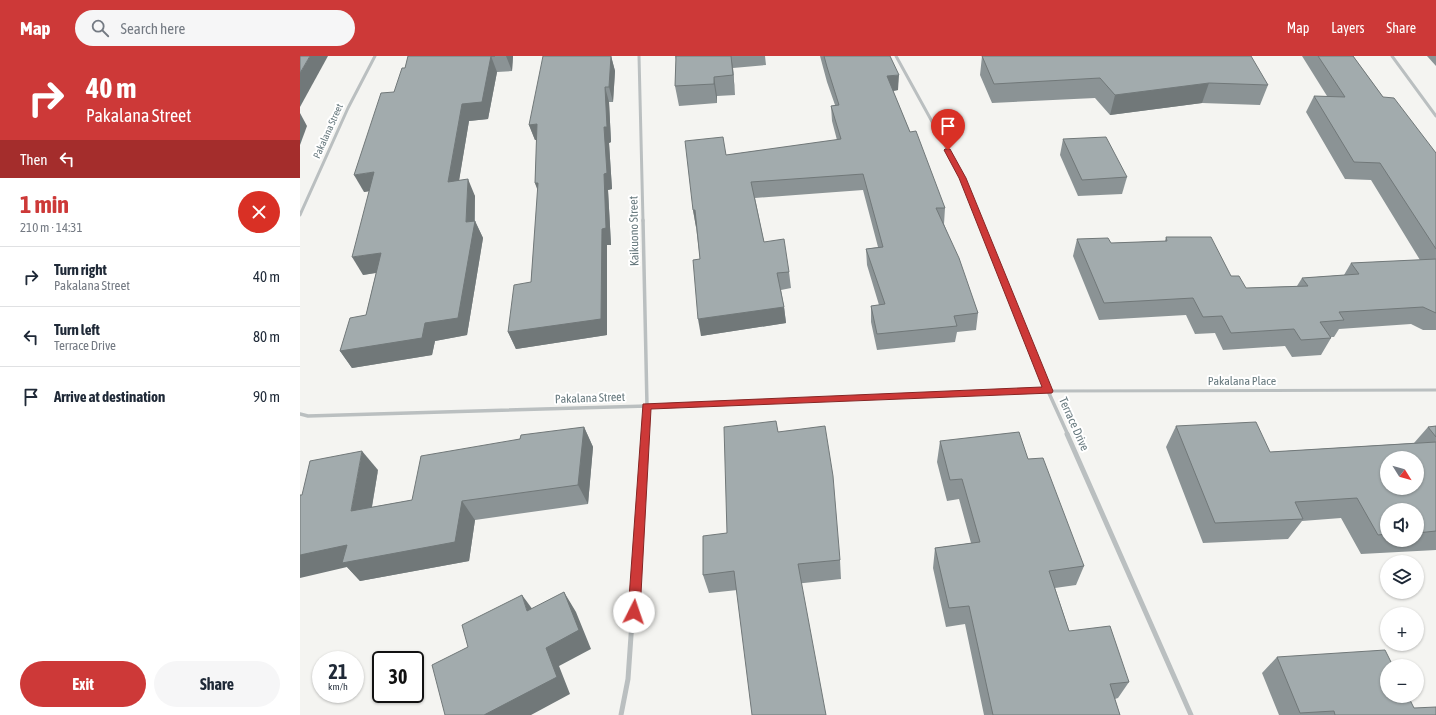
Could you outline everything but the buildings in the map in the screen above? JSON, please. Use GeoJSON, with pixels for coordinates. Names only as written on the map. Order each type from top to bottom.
{"type":"FeatureCollection","features":[{"type":"Feature","properties":{"kind":"street","name":"Pakalana Street"},"geometry":{"type":"LineString","coordinates":[[300,216],[348,108],[375,56]]}},
{"type":"Feature","properties":{"kind":"street","name":"Kaikuono Street"},"geometry":{"type":"LineString","coordinates":[[621,715],[628,679],[647,406],[639,56]]}},
{"type":"Feature","properties":{"kind":"street","name":"Terrace Drive"},"geometry":{"type":"LineString","coordinates":[[896,56],[963,178],[1048,391],[1191,715]]}},
{"type":"Feature","properties":{"kind":"street"},"geometry":{"type":"LineString","coordinates":[[1392,56],[1436,116]]}},
{"type":"Feature","properties":{"kind":"street","name":"Pakalana Street"},"geometry":{"type":"LineString","coordinates":[[300,414],[308,416],[647,406],[1048,391]]}},
{"type":"Feature","properties":{"kind":"lane","name":"Pakalana Place"},"geometry":{"type":"LineString","coordinates":[[1048,391],[1436,390]]}},
{"type":"Feature","properties":{"kind":"route"},"geometry":{"type":"LineString","coordinates":[[634,612],[647,406],[1048,391],[963,178],[948,150]]}}]}
